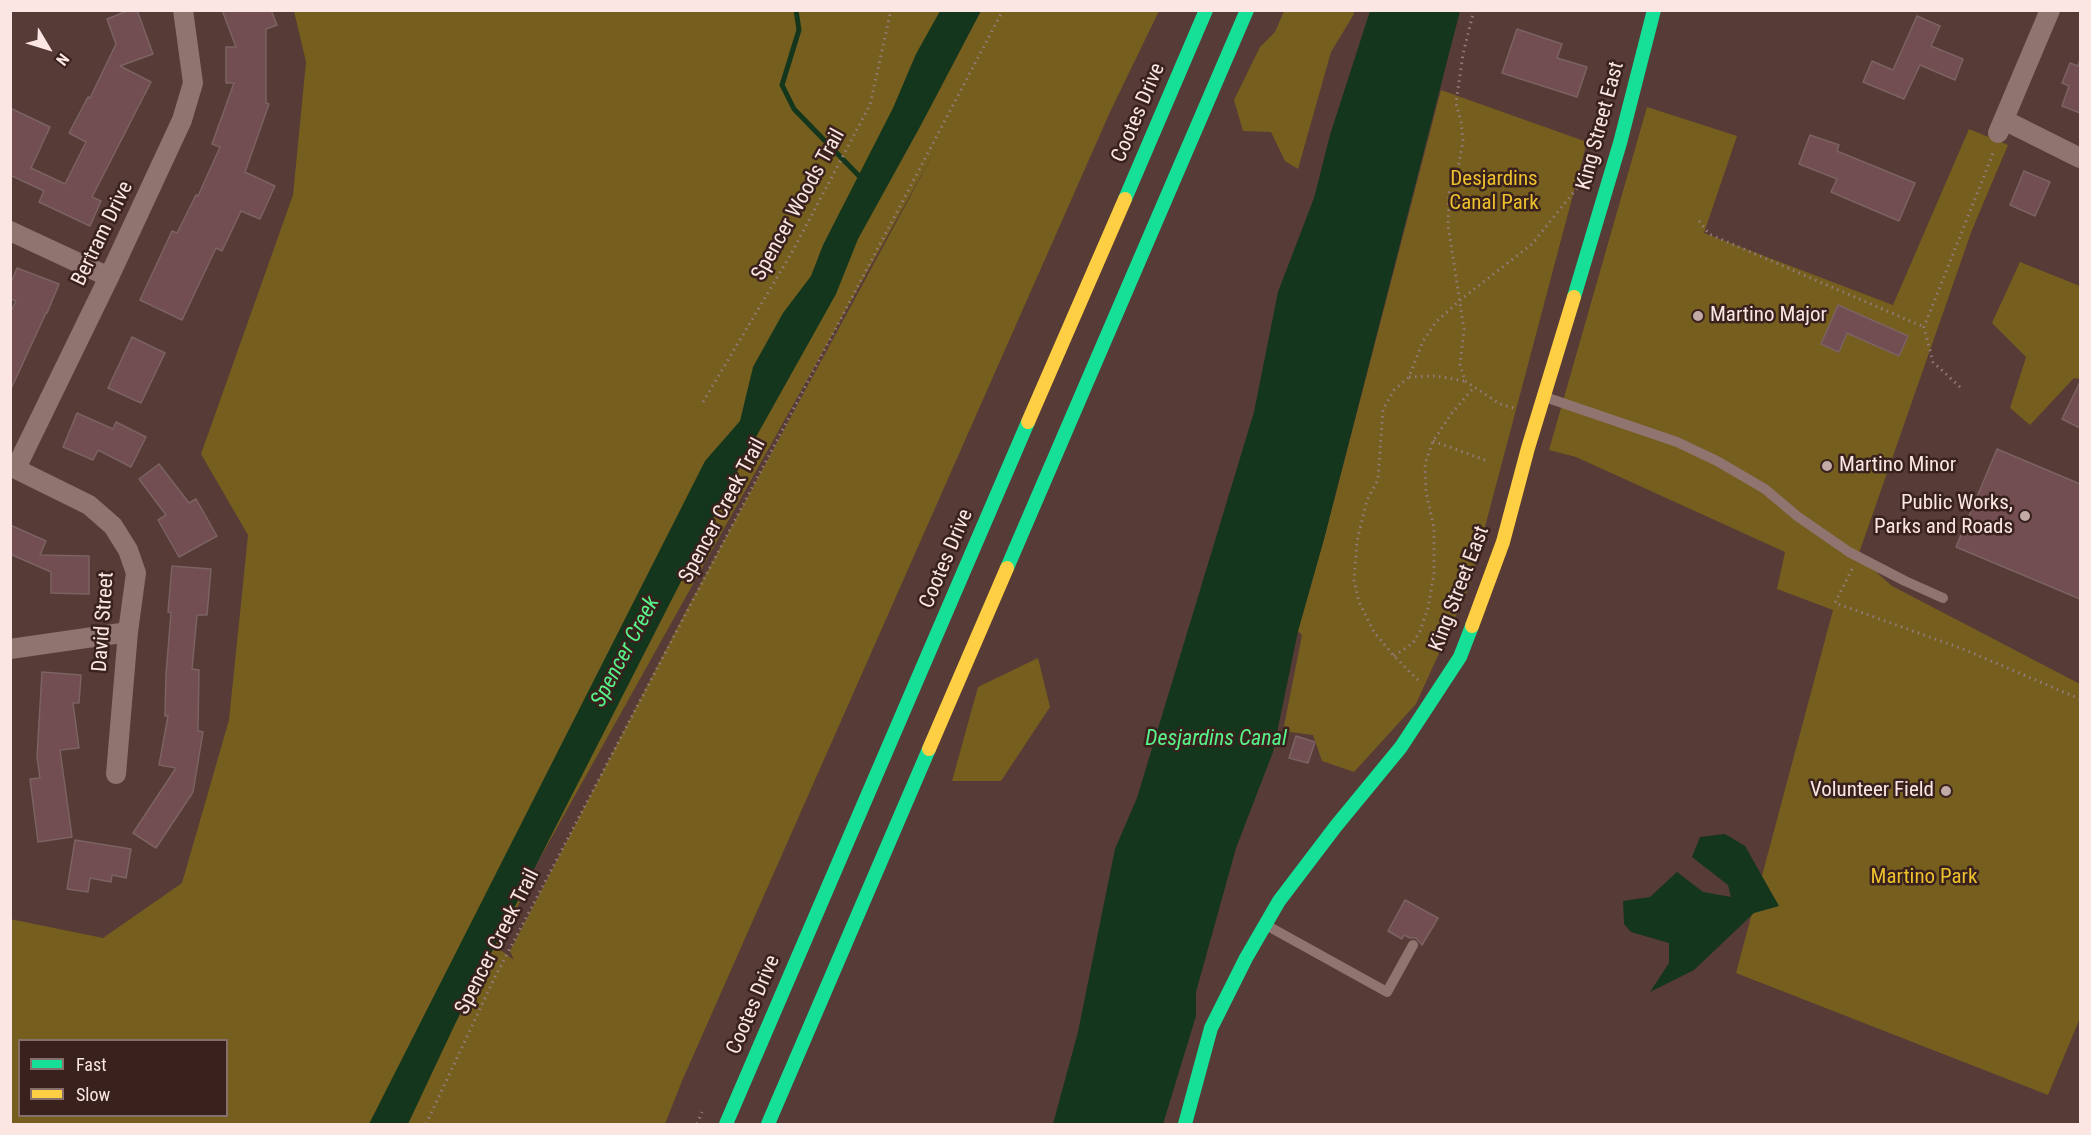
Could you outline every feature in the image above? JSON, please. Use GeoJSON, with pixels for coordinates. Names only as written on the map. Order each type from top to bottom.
{"type":"FeatureCollection","features":[{"type":"Feature","properties":{"kind":"main road","name":"Cootes Drive"},"geometry":{"type":"LineString","coordinates":[[726,1125],[1206,10]]}},
{"type":"Feature","properties":{"kind":"main road"},"geometry":{"type":"LineString","coordinates":[[768,1125],[1247,10]]}},
{"type":"Feature","properties":{"kind":"main road","name":"King Street East"},"geometry":{"type":"LineString","coordinates":[[1185,1125],[1211,1028],[1238,974],[1280,901],[1336,826],[1401,747],[1460,657],[1503,542],[1538,415],[1608,183],[1654,10]]}},
{"type":"Feature","properties":{"kind":"street","name":"Bertram Drive"},"geometry":{"type":"LineString","coordinates":[[13,467],[109,277],[174,140],[193,83],[183,10]]}},
{"type":"Feature","properties":{"kind":"street"},"geometry":{"type":"LineString","coordinates":[[2050,10],[2001,126],[2080,158]]}},
{"type":"Feature","properties":{"kind":"street"},"geometry":{"type":"LineString","coordinates":[[10,231],[109,277]]}},
{"type":"Feature","properties":{"kind":"street","name":"David Street"},"geometry":{"type":"LineString","coordinates":[[13,467],[89,505],[113,526],[128,550],[136,573],[128,632],[116,774]]}},
{"type":"Feature","properties":{"kind":"street"},"geometry":{"type":"LineString","coordinates":[[10,649],[128,632]]}},
{"type":"Feature","properties":{"kind":"lane"},"geometry":{"type":"LineString","coordinates":[[1544,396],[1677,442],[1717,461],[1765,489],[1814,529],[1858,556],[1895,577],[1943,598]]}},
{"type":"Feature","properties":{"kind":"lane"},"geometry":{"type":"LineString","coordinates":[[1266,925],[1387,992],[1413,945]]}},
{"type":"Feature","properties":{"kind":"path","name":"Spencer Woods Trail"},"geometry":{"type":"LineString","coordinates":[[703,402],[791,254],[870,105],[891,10]]}},
{"type":"Feature","properties":{"kind":"path","name":"Spencer Creek Trail"},"geometry":{"type":"LineString","coordinates":[[426,1125],[495,976],[1003,10]]}},
{"type":"Feature","properties":{"kind":"path"},"geometry":{"type":"LineString","coordinates":[[1465,381],[1460,365],[1464,329],[1448,225],[1449,193],[1459,163],[1463,141],[1456,103],[1463,54],[1474,10]]}},
{"type":"Feature","properties":{"kind":"path"},"geometry":{"type":"LineString","coordinates":[[1960,387],[1933,362],[1924,327],[1993,155],[2001,126]]}},
{"type":"Feature","properties":{"kind":"path"},"geometry":{"type":"LineString","coordinates":[[1434,696],[1394,656],[1374,632],[1359,602],[1354,580],[1357,541],[1367,500],[1378,480],[1383,409],[1394,390],[1409,376],[1423,341],[1436,322],[1532,244],[1586,176],[1608,183]]}},
{"type":"Feature","properties":{"kind":"path"},"geometry":{"type":"LineString","coordinates":[[1699,221],[1709,234],[1924,327]]}},
{"type":"Feature","properties":{"kind":"path"},"geometry":{"type":"LineString","coordinates":[[1409,376],[1445,376],[1465,381],[1500,404],[1538,415]]}},
{"type":"Feature","properties":{"kind":"path"},"geometry":{"type":"LineString","coordinates":[[1394,656],[1413,643],[1420,631],[1428,608],[1434,574],[1434,528],[1426,492],[1425,464],[1433,441],[1474,387]]}},
{"type":"Feature","properties":{"kind":"path"},"geometry":{"type":"LineString","coordinates":[[1433,441],[1485,460]]}},
{"type":"Feature","properties":{"kind":"path"},"geometry":{"type":"LineString","coordinates":[[1858,556],[1836,603],[1963,649],[2080,699]]}},
{"type":"Feature","properties":{"kind":"green space"},"geometry":{"type":"Polygon","coordinates":[[[1353,10],[1354,14],[1331,52],[1298,169],[1285,161],[1271,132],[1243,131],[1234,100],[1260,47],[1275,32],[1284,11],[1353,10]]]}},
{"type":"Feature","properties":{"kind":"green space"},"geometry":{"type":"Polygon","coordinates":[[[294,11],[1159,11],[1110,112],[665,1124],[11,1124],[10,919],[103,938],[182,883],[229,720],[248,535],[201,454],[293,195],[306,62],[294,11]],[[937,147],[535,867],[499,949],[514,960],[510,951],[687,609],[937,147]]]}},
{"type":"Feature","properties":{"kind":"green space","name":"Desjardins Canal Park"},"geometry":{"type":"Polygon","coordinates":[[[1441,90],[1587,142],[1469,587],[1416,704],[1354,772],[1322,761],[1313,735],[1283,731],[1302,635],[1298,631],[1441,90]]]}},
{"type":"Feature","properties":{"kind":"green space","name":"Martino Park"},"geometry":{"type":"Polygon","coordinates":[[[1647,107],[1737,136],[1704,233],[1893,305],[1969,129],[2008,145],[1972,230],[1858,556],[1892,586],[2080,684],[2080,1018],[2048,1095],[1736,973],[1833,610],[1777,589],[1785,552],[1576,457],[1549,450],[1647,107]]]}},
{"type":"Feature","properties":{"kind":"green space"},"geometry":{"type":"Polygon","coordinates":[[[2020,262],[2080,286],[2080,379],[2074,378],[2030,425],[2010,408],[2026,357],[1992,323],[2020,262]]]}},
{"type":"Feature","properties":{"kind":"green space"},"geometry":{"type":"Polygon","coordinates":[[[1038,658],[1050,707],[1001,781],[952,781],[978,687],[1038,658]]]}},
{"type":"Feature","properties":{"kind":"water","name":"Spencer Creek"},"geometry":{"type":"Polygon","coordinates":[[[940,11],[981,11],[858,239],[836,294],[742,462],[456,1022],[408,1124],[369,1124],[705,461],[740,421],[753,367],[783,313],[811,276],[823,245],[893,108],[916,54],[940,11]]]}},
{"type":"Feature","properties":{"kind":"water","name":"Desjardins Canal"},"geometry":{"type":"Polygon","coordinates":[[[1370,11],[1460,11],[1324,539],[1298,631],[1273,752],[1236,848],[1196,992],[1196,1016],[1163,1124],[1053,1124],[1078,1032],[1115,849],[1137,798],[1254,412],[1278,292],[1314,198],[1330,135],[1370,11]]]}},
{"type":"Feature","properties":{"kind":"water"},"geometry":{"type":"Polygon","coordinates":[[[1725,834],[1745,846],[1779,906],[1754,913],[1694,970],[1650,992],[1669,963],[1669,943],[1631,932],[1624,924],[1623,901],[1650,897],[1677,872],[1703,892],[1731,897],[1728,885],[1692,857],[1700,837],[1725,834]]]}},
{"type":"Feature","properties":{"kind":"building"},"geometry":{"type":"Polygon","coordinates":[[[130,10],[137,10],[153,54],[120,66],[151,82],[92,197],[101,201],[90,226],[39,202],[44,191],[10,175],[10,108],[50,127],[31,168],[65,184],[86,142],[69,133],[88,97],[90,98],[116,44],[107,19],[130,10]]]}},
{"type":"Feature","properties":{"kind":"building"},"geometry":{"type":"Polygon","coordinates":[[[222,10],[271,10],[277,25],[266,29],[266,103],[269,104],[245,172],[275,186],[260,219],[241,211],[222,251],[216,248],[182,320],[140,300],[172,231],[177,233],[196,195],[198,196],[220,147],[212,144],[234,83],[226,83],[226,47],[236,47],[222,10]]]}},
{"type":"Feature","properties":{"kind":"building"},"geometry":{"type":"Polygon","coordinates":[[[1917,16],[1940,26],[1931,46],[1963,59],[1955,80],[1920,65],[1904,99],[1863,82],[1872,61],[1893,70],[1917,16]]]}},
{"type":"Feature","properties":{"kind":"building"},"geometry":{"type":"Polygon","coordinates":[[[1517,29],[1562,44],[1557,58],[1587,67],[1577,97],[1502,73],[1517,29]]]}},
{"type":"Feature","properties":{"kind":"building"},"geometry":{"type":"Polygon","coordinates":[[[2080,60],[2080,113],[2062,106],[2069,86],[2062,83],[2070,63],[2078,66],[2080,60]]]}},
{"type":"Feature","properties":{"kind":"building"},"geometry":{"type":"Polygon","coordinates":[[[1810,135],[1839,145],[1837,151],[1915,183],[1899,221],[1831,192],[1837,179],[1799,164],[1810,135]]]}},
{"type":"Feature","properties":{"kind":"building"},"geometry":{"type":"Polygon","coordinates":[[[2024,171],[2050,182],[2035,216],[2010,205],[2024,171]]]}},
{"type":"Feature","properties":{"kind":"building"},"geometry":{"type":"Polygon","coordinates":[[[17,268],[59,284],[10,391],[10,313],[16,301],[10,299],[10,285],[17,268]]]}},
{"type":"Feature","properties":{"kind":"building"},"geometry":{"type":"Polygon","coordinates":[[[1838,305],[1908,336],[1899,356],[1847,333],[1839,352],[1821,344],[1838,305]]]}},
{"type":"Feature","properties":{"kind":"building"},"geometry":{"type":"Polygon","coordinates":[[[132,337],[165,353],[141,403],[108,388],[132,337]]]}},
{"type":"Feature","properties":{"kind":"building"},"geometry":{"type":"Polygon","coordinates":[[[2080,382],[2080,428],[2062,419],[2080,382]]]}},
{"type":"Feature","properties":{"kind":"building"},"geometry":{"type":"Polygon","coordinates":[[[77,413],[113,429],[116,422],[146,437],[131,467],[98,450],[93,460],[63,447],[77,413]]]}},
{"type":"Feature","properties":{"kind":"building","name":"Public Works, Parks and Roads"},"geometry":{"type":"Polygon","coordinates":[[[1997,449],[2080,484],[2080,599],[1956,547],[1997,449]]]}},
{"type":"Feature","properties":{"kind":"building"},"geometry":{"type":"Polygon","coordinates":[[[159,464],[189,503],[196,499],[217,536],[179,557],[158,520],[166,515],[139,479],[159,464]]]}},
{"type":"Feature","properties":{"kind":"building"},"geometry":{"type":"Polygon","coordinates":[[[10,525],[46,541],[40,555],[89,556],[89,594],[51,593],[51,572],[10,554],[10,525]]]}},
{"type":"Feature","properties":{"kind":"building"},"geometry":{"type":"Polygon","coordinates":[[[172,566],[211,569],[207,615],[197,615],[192,669],[199,670],[198,731],[203,732],[193,792],[156,848],[133,833],[176,768],[159,765],[168,716],[165,716],[166,674],[172,566]]]}},
{"type":"Feature","properties":{"kind":"building"},"geometry":{"type":"Polygon","coordinates":[[[42,672],[81,675],[79,703],[73,703],[79,748],[60,750],[72,837],[38,842],[30,779],[40,778],[37,757],[42,672]]]}},
{"type":"Feature","properties":{"kind":"building"},"geometry":{"type":"Polygon","coordinates":[[[1296,736],[1315,742],[1308,763],[1289,758],[1296,736]]]}},
{"type":"Feature","properties":{"kind":"building"},"geometry":{"type":"Polygon","coordinates":[[[75,840],[131,849],[126,878],[112,875],[111,882],[90,878],[88,892],[67,889],[75,840]]]}},
{"type":"Feature","properties":{"kind":"building"},"geometry":{"type":"Polygon","coordinates":[[[1405,900],[1438,918],[1422,945],[1416,938],[1404,935],[1402,939],[1388,931],[1405,900]]]}},
{"type":"Feature","properties":{"kind":"waterway"},"geometry":{"type":"LineString","coordinates":[[796,10],[799,30],[782,85],[794,109],[862,179]]}},
{"type":"Feature","properties":{"kind":"traffic: fast"},"geometry":{"type":"LineString","coordinates":[[1125,199],[1206,10]]}},
{"type":"Feature","properties":{"kind":"traffic: fast"},"geometry":{"type":"LineString","coordinates":[[1007,568],[1247,10]]}},
{"type":"Feature","properties":{"kind":"traffic: fast"},"geometry":{"type":"LineString","coordinates":[[1574,297],[1620,143],[1654,10]]}},
{"type":"Feature","properties":{"kind":"traffic: fast"},"geometry":{"type":"LineString","coordinates":[[726,1124],[1028,422]]}},
{"type":"Feature","properties":{"kind":"traffic: fast"},"geometry":{"type":"LineString","coordinates":[[1185,1124],[1211,1028],[1246,958],[1279,901],[1336,826],[1401,747],[1460,657],[1472,626]]}},
{"type":"Feature","properties":{"kind":"traffic: fast"},"geometry":{"type":"LineString","coordinates":[[768,1124],[929,749]]}},
{"type":"Feature","properties":{"kind":"traffic: slow"},"geometry":{"type":"LineString","coordinates":[[1028,422],[1125,199]]}},
{"type":"Feature","properties":{"kind":"traffic: slow"},"geometry":{"type":"LineString","coordinates":[[1472,626],[1503,542],[1528,448],[1574,297]]}},
{"type":"Feature","properties":{"kind":"traffic: slow"},"geometry":{"type":"LineString","coordinates":[[929,749],[1007,568]]}},
{"type":"Feature","properties":{"kind":"place","name":"Martino Major"},"geometry":{"type":"Point","coordinates":[1698,316]}},
{"type":"Feature","properties":{"kind":"place","name":"Martino Minor"},"geometry":{"type":"Point","coordinates":[1827,466]}},
{"type":"Feature","properties":{"kind":"place","name":"Public Works, Parks and Roads"},"geometry":{"type":"Point","coordinates":[2025,516]}},
{"type":"Feature","properties":{"kind":"place","name":"Volunteer Field"},"geometry":{"type":"Point","coordinates":[1946,791]}}]}
